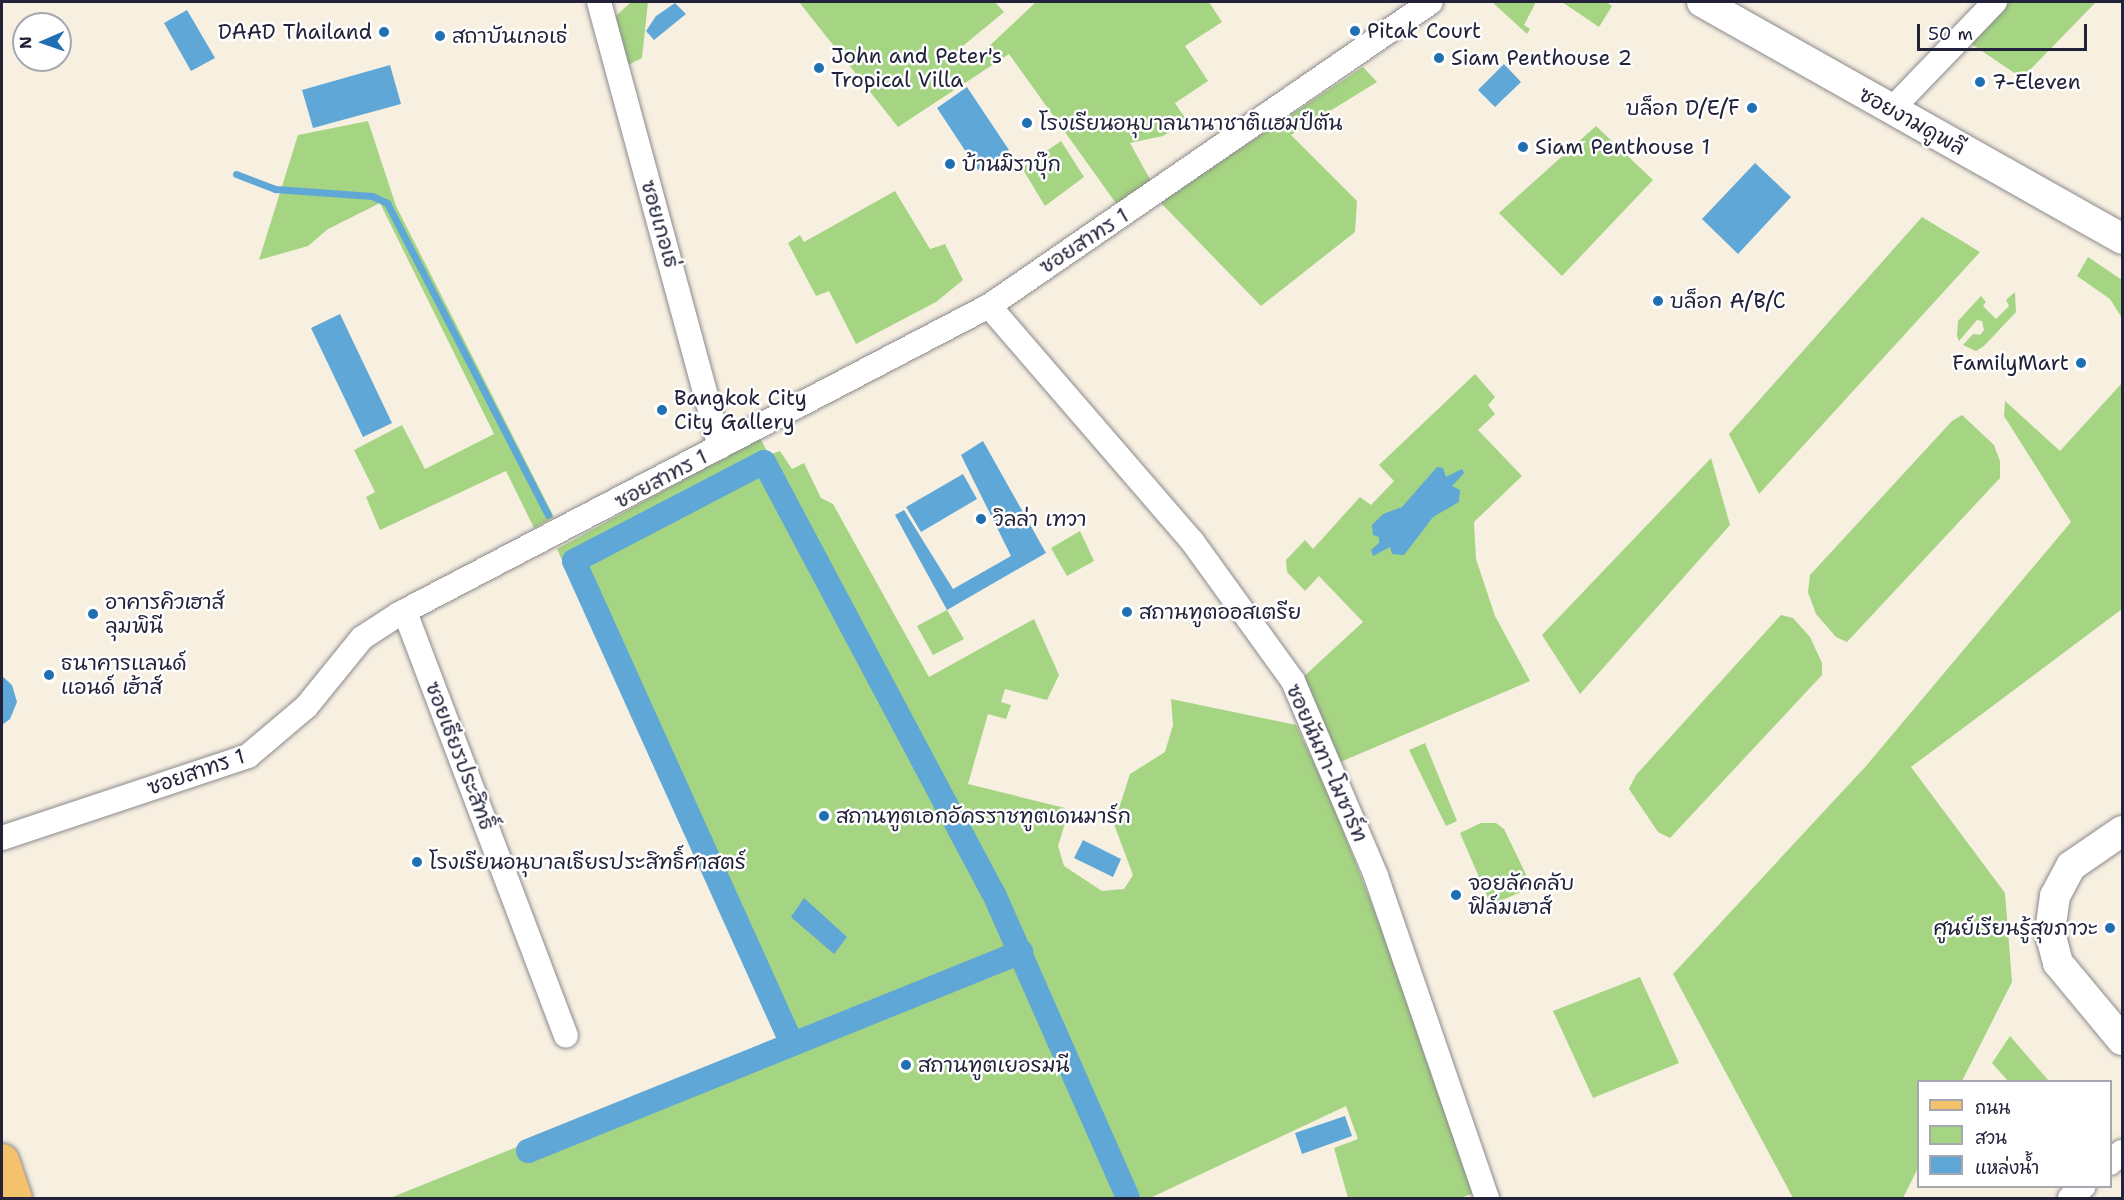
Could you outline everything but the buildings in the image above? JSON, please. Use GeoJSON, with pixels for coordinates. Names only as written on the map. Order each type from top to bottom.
{"type":"FeatureCollection","features":[{"type":"Feature","properties":{"kind":"main road"},"geometry":{"type":"LineString","coordinates":[[2,1160],[15,1198]]}},
{"type":"Feature","properties":{"kind":"street","name":"ซอยเกอเธ่"},"geometry":{"type":"LineString","coordinates":[[599,2],[720,447]]}},
{"type":"Feature","properties":{"kind":"street","name":"ซอยสาทร 1"},"geometry":{"type":"LineString","coordinates":[[2,838],[248,756],[306,707],[362,638],[405,612],[989,306],[1431,2]]}},
{"type":"Feature","properties":{"kind":"street"},"geometry":{"type":"LineString","coordinates":[[1891,110],[1995,2]]}},
{"type":"Feature","properties":{"kind":"street","name":"ซอยงามดูพลี"},"geometry":{"type":"LineString","coordinates":[[1720,5],[1891,110],[2122,239]]}},
{"type":"Feature","properties":{"kind":"street","name":"ซอยนันทา-โมซาร์ท"},"geometry":{"type":"LineString","coordinates":[[989,306],[1192,541],[1293,681],[1376,876],[1487,1198]]}},
{"type":"Feature","properties":{"kind":"street","name":"ซอยเธียรประสิทธิ์"},"geometry":{"type":"LineString","coordinates":[[405,612],[566,1035]]}},
{"type":"Feature","properties":{"kind":"street"},"geometry":{"type":"LineString","coordinates":[[2122,831],[2071,866],[2057,890],[2050,933],[2058,963],[2122,1040]]}},
{"type":"Feature","properties":{"kind":"street"},"geometry":{"type":"LineString","coordinates":[[2070,1198],[2082,1188]]}},
{"type":"Feature","properties":{"kind":"green space"},"geometry":{"type":"Polygon","coordinates":[[[631,2],[648,2],[642,58],[624,67],[612,28],[616,16],[631,2]]]}},
{"type":"Feature","properties":{"kind":"green space"},"geometry":{"type":"Polygon","coordinates":[[[799,2],[995,2],[1004,12],[958,50],[970,64],[1036,2],[1209,2],[1222,22],[1185,46],[1208,81],[1175,103],[1187,121],[1163,136],[1130,143],[1151,181],[1118,206],[1009,54],[898,127],[799,2]]]}},
{"type":"Feature","properties":{"kind":"green space"},"geometry":{"type":"Polygon","coordinates":[[[1492,2],[1536,2],[1524,25],[1530,29],[1527,34],[1492,2]]]}},
{"type":"Feature","properties":{"kind":"green space"},"geometry":{"type":"Polygon","coordinates":[[[1562,2],[1606,2],[1612,6],[1599,27],[1562,2]]]}},
{"type":"Feature","properties":{"kind":"green space"},"geometry":{"type":"Polygon","coordinates":[[[2009,2],[2096,2],[2022,78],[1970,43],[2009,2]]]}},
{"type":"Feature","properties":{"kind":"green space"},"geometry":{"type":"Polygon","coordinates":[[[1363,67],[1377,82],[1291,135],[1357,201],[1355,232],[1261,306],[1160,202],[1363,67]]]}},
{"type":"Feature","properties":{"kind":"green space"},"geometry":{"type":"Polygon","coordinates":[[[368,121],[396,206],[554,517],[534,528],[506,471],[380,530],[366,497],[375,492],[354,450],[402,425],[425,469],[494,434],[380,203],[328,229],[308,246],[259,260],[298,135],[368,121]]]}},
{"type":"Feature","properties":{"kind":"green space"},"geometry":{"type":"Polygon","coordinates":[[[1596,126],[1653,180],[1562,276],[1499,213],[1596,126]]]}},
{"type":"Feature","properties":{"kind":"green space"},"geometry":{"type":"Polygon","coordinates":[[[1061,141],[1084,177],[1045,206],[1022,168],[1061,141]]]}},
{"type":"Feature","properties":{"kind":"green space"},"geometry":{"type":"Polygon","coordinates":[[[895,191],[930,249],[945,244],[963,280],[936,302],[856,344],[829,291],[816,296],[788,243],[800,235],[804,242],[895,191]]]}},
{"type":"Feature","properties":{"kind":"green space"},"geometry":{"type":"Polygon","coordinates":[[[1922,217],[1980,252],[1759,494],[1729,434],[1922,217]]]}},
{"type":"Feature","properties":{"kind":"green space"},"geometry":{"type":"Polygon","coordinates":[[[2088,257],[2122,280],[2122,318],[2110,299],[2077,276],[2088,257]]]}},
{"type":"Feature","properties":{"kind":"green space"},"geometry":{"type":"Polygon","coordinates":[[[2015,292],[2016,312],[1984,346],[1976,351],[1963,345],[1973,334],[1980,335],[1984,330],[1982,321],[1977,320],[1959,341],[1958,321],[1981,296],[1986,302],[1983,306],[1996,319],[2009,306],[2006,300],[2015,292]]]}},
{"type":"Feature","properties":{"kind":"green space"},"geometry":{"type":"Polygon","coordinates":[[[1475,374],[1495,397],[1488,405],[1495,414],[1478,430],[1522,476],[1474,522],[1476,559],[1495,616],[1530,681],[1338,763],[1301,679],[1363,622],[1319,576],[1305,591],[1287,572],[1286,560],[1305,540],[1313,549],[1360,497],[1371,505],[1394,481],[1379,465],[1475,374]]]}},
{"type":"Feature","properties":{"kind":"green space"},"geometry":{"type":"Polygon","coordinates":[[[2122,383],[2122,609],[1911,767],[2005,893],[2012,982],[1963,1080],[1917,1080],[1917,1170],[1903,1198],[1793,1198],[1673,974],[1866,766],[2071,522],[2004,416],[2005,401],[2060,451],[2122,383]]]}},
{"type":"Feature","properties":{"kind":"green space"},"geometry":{"type":"Polygon","coordinates":[[[1962,415],[1994,445],[2000,461],[2000,478],[1847,642],[1836,637],[1816,614],[1808,592],[1810,575],[1952,421],[1962,415]]]}},
{"type":"Feature","properties":{"kind":"green space"},"geometry":{"type":"Polygon","coordinates":[[[760,438],[769,455],[780,451],[792,469],[804,463],[821,498],[833,504],[929,677],[1034,619],[1059,675],[1047,700],[1005,689],[1001,702],[1011,705],[1006,719],[988,714],[968,784],[1065,808],[1062,818],[1066,820],[1058,846],[1064,866],[1102,891],[1124,889],[1133,875],[1114,824],[1130,774],[1165,752],[1173,725],[1171,699],[1296,725],[1328,793],[1435,1064],[1476,1192],[1461,1198],[1348,1198],[1334,1148],[1358,1139],[1346,1106],[1150,1198],[390,1198],[780,1041],[557,549],[760,438]]]}},
{"type":"Feature","properties":{"kind":"green space"},"geometry":{"type":"Polygon","coordinates":[[[1711,458],[1730,525],[1580,694],[1542,635],[1711,458]]]}},
{"type":"Feature","properties":{"kind":"green space"},"geometry":{"type":"Polygon","coordinates":[[[1080,531],[1094,561],[1067,576],[1051,548],[1080,531]]]}},
{"type":"Feature","properties":{"kind":"green space"},"geometry":{"type":"Polygon","coordinates":[[[947,610],[964,639],[933,655],[917,626],[947,610]]]}},
{"type":"Feature","properties":{"kind":"green space"},"geometry":{"type":"Polygon","coordinates":[[[1781,615],[1793,618],[1810,637],[1822,663],[1822,675],[1670,838],[1658,832],[1629,789],[1636,775],[1781,615]]]}},
{"type":"Feature","properties":{"kind":"green space"},"geometry":{"type":"Polygon","coordinates":[[[1425,743],[1457,821],[1446,826],[1409,750],[1425,743]]]}},
{"type":"Feature","properties":{"kind":"green space"},"geometry":{"type":"Polygon","coordinates":[[[1481,823],[1496,823],[1504,829],[1532,887],[1491,905],[1460,833],[1481,823]]]}},
{"type":"Feature","properties":{"kind":"green space"},"geometry":{"type":"Polygon","coordinates":[[[1640,977],[1679,1063],[1593,1098],[1553,1011],[1640,977]]]}},
{"type":"Feature","properties":{"kind":"green space"},"geometry":{"type":"Polygon","coordinates":[[[2010,1036],[2048,1080],[2007,1080],[1992,1063],[2010,1036]]]}},
{"type":"Feature","properties":{"kind":"water"},"geometry":{"type":"Polygon","coordinates":[[[675,3],[686,14],[654,40],[646,31],[656,16],[675,3]]]}},
{"type":"Feature","properties":{"kind":"water"},"geometry":{"type":"Polygon","coordinates":[[[187,10],[215,58],[191,71],[164,23],[187,10]]]}},
{"type":"Feature","properties":{"kind":"water"},"geometry":{"type":"Polygon","coordinates":[[[1504,64],[1521,82],[1495,107],[1478,90],[1504,64]]]}},
{"type":"Feature","properties":{"kind":"water"},"geometry":{"type":"Polygon","coordinates":[[[390,65],[401,104],[313,128],[302,90],[390,65]]]}},
{"type":"Feature","properties":{"kind":"water"},"geometry":{"type":"Polygon","coordinates":[[[967,87],[1009,150],[978,170],[937,108],[967,87]]]}},
{"type":"Feature","properties":{"kind":"water"},"geometry":{"type":"Polygon","coordinates":[[[1755,163],[1791,197],[1738,254],[1702,219],[1755,163]]]}},
{"type":"Feature","properties":{"kind":"water"},"geometry":{"type":"Polygon","coordinates":[[[340,314],[392,423],[363,437],[311,328],[340,314]]]}},
{"type":"Feature","properties":{"kind":"water"},"geometry":{"type":"Polygon","coordinates":[[[983,441],[1046,553],[947,610],[895,515],[904,510],[953,589],[1011,556],[961,455],[983,441]]]}},
{"type":"Feature","properties":{"kind":"water"},"geometry":{"type":"Polygon","coordinates":[[[1437,467],[1443,468],[1446,477],[1462,469],[1464,473],[1452,486],[1460,490],[1459,502],[1433,517],[1404,555],[1392,554],[1390,547],[1373,556],[1371,550],[1379,543],[1379,537],[1373,535],[1372,525],[1383,514],[1402,507],[1437,467]]]}},
{"type":"Feature","properties":{"kind":"water"},"geometry":{"type":"Polygon","coordinates":[[[963,474],[977,499],[921,532],[906,507],[963,474]]]}},
{"type":"Feature","properties":{"kind":"water"},"geometry":{"type":"Polygon","coordinates":[[[2,676],[12,685],[17,702],[10,719],[2,725],[2,676]]]}},
{"type":"Feature","properties":{"kind":"water"},"geometry":{"type":"Polygon","coordinates":[[[1083,840],[1121,859],[1113,877],[1074,858],[1083,840]]]}},
{"type":"Feature","properties":{"kind":"water"},"geometry":{"type":"Polygon","coordinates":[[[804,898],[847,937],[834,954],[791,917],[804,898]]]}},
{"type":"Feature","properties":{"kind":"water"},"geometry":{"type":"Polygon","coordinates":[[[1345,1116],[1352,1136],[1302,1154],[1295,1133],[1345,1116]]]}},
{"type":"Feature","properties":{"kind":"waterway"},"geometry":{"type":"LineString","coordinates":[[236,174],[275,189],[372,196],[387,203],[548,515]]}},
{"type":"Feature","properties":{"kind":"waterway"},"geometry":{"type":"LineString","coordinates":[[792,1044],[574,561],[764,462],[994,894],[1128,1198]]}},
{"type":"Feature","properties":{"kind":"waterway"},"geometry":{"type":"LineString","coordinates":[[528,1151],[1021,952]]}},
{"type":"Feature","properties":{"kind":"place","name":"Pitak Court"},"geometry":{"type":"Point","coordinates":[1355,31]}},
{"type":"Feature","properties":{"kind":"place","name":"DAAD Thailand"},"geometry":{"type":"Point","coordinates":[384,32]}},
{"type":"Feature","properties":{"kind":"place","name":"สถาบันเกอเธ่"},"geometry":{"type":"Point","coordinates":[440,36]}},
{"type":"Feature","properties":{"kind":"place","name":"Siam Penthouse 2"},"geometry":{"type":"Point","coordinates":[1439,58]}},
{"type":"Feature","properties":{"kind":"place","name":"John and Peter's Tropical Villa"},"geometry":{"type":"Point","coordinates":[819,68]}},
{"type":"Feature","properties":{"kind":"place","name":"7-Eleven"},"geometry":{"type":"Point","coordinates":[1980,82]}},
{"type":"Feature","properties":{"kind":"place","name":"บล็อก D/E/F"},"geometry":{"type":"Point","coordinates":[1752,108]}},
{"type":"Feature","properties":{"kind":"place","name":"โรงเรียนอนุบาลนานาชาติแฮมป์ตัน"},"geometry":{"type":"Point","coordinates":[1027,123]}},
{"type":"Feature","properties":{"kind":"place","name":"Siam Penthouse 1"},"geometry":{"type":"Point","coordinates":[1523,147]}},
{"type":"Feature","properties":{"kind":"place","name":"บ้านมิราบุ๊ก"},"geometry":{"type":"Point","coordinates":[950,164]}},
{"type":"Feature","properties":{"kind":"place","name":"บล็อก A/B/C"},"geometry":{"type":"Point","coordinates":[1658,301]}},
{"type":"Feature","properties":{"kind":"place","name":"FamilyMart"},"geometry":{"type":"Point","coordinates":[2081,363]}},
{"type":"Feature","properties":{"kind":"place","name":"Bangkok City City Gallery"},"geometry":{"type":"Point","coordinates":[662,410]}},
{"type":"Feature","properties":{"kind":"place","name":"วิลล่า เทวา"},"geometry":{"type":"Point","coordinates":[981,519]}},
{"type":"Feature","properties":{"kind":"place","name":"สถานทูตออสเตรีย"},"geometry":{"type":"Point","coordinates":[1127,612]}},
{"type":"Feature","properties":{"kind":"place","name":"อาคารคิวเฮาส์ ลุมพินี"},"geometry":{"type":"Point","coordinates":[93,614]}},
{"type":"Feature","properties":{"kind":"place","name":"ธนาคารแลนด์ แอนด์ เฮ้าส์"},"geometry":{"type":"Point","coordinates":[49,675]}},
{"type":"Feature","properties":{"kind":"place","name":"สถานทูตเอกอัครราชทูตเดนมาร์ก"},"geometry":{"type":"Point","coordinates":[824,816]}},
{"type":"Feature","properties":{"kind":"place","name":"โรงเรียนอนุบาลเธียรประสิทธิ์ศาสตร์"},"geometry":{"type":"Point","coordinates":[417,862]}},
{"type":"Feature","properties":{"kind":"place","name":"จอยลัคคลับ ฟิล์มเฮาส์"},"geometry":{"type":"Point","coordinates":[1456,895]}},
{"type":"Feature","properties":{"kind":"place","name":"ศูนย์เรียนรู้สุขภาวะ"},"geometry":{"type":"Point","coordinates":[2110,928]}},
{"type":"Feature","properties":{"kind":"place","name":"สถานทูตเยอรมนี"},"geometry":{"type":"Point","coordinates":[906,1065]}}]}
